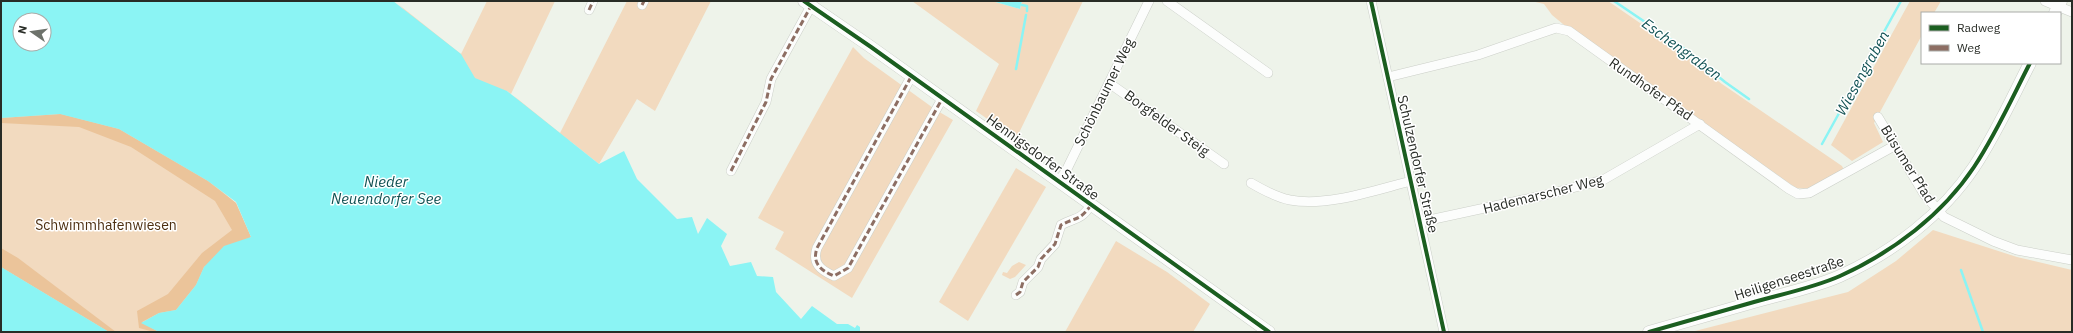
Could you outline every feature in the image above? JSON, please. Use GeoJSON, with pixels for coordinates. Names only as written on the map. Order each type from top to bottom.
{"type":"FeatureCollection","features":[{"type":"Feature","properties":{"kind":"main road","name":"Hennigsdorfer Straße"},"geometry":{"type":"LineString","coordinates":[[808,4],[1269,332]]}},
{"type":"Feature","properties":{"kind":"main road","name":"Heiligenseestraße"},"geometry":{"type":"LineString","coordinates":[[1649,332],[1803,288],[1839,276],[1890,249],[1915,231],[1938,210],[1970,173],[1988,145],[2029,64]]}},
{"type":"Feature","properties":{"kind":"street"},"geometry":{"type":"LineString","coordinates":[[588,10],[593,1]]}},
{"type":"Feature","properties":{"kind":"street","name":"Schönbaumer Weg"},"geometry":{"type":"LineString","coordinates":[[1058,182],[1066,171],[1149,1]]}},
{"type":"Feature","properties":{"kind":"street"},"geometry":{"type":"LineString","coordinates":[[1167,1],[1268,73]]}},
{"type":"Feature","properties":{"kind":"street","name":"Schulzendorfer Straße"},"geometry":{"type":"LineString","coordinates":[[1371,1],[1444,332]]}},
{"type":"Feature","properties":{"kind":"street"},"geometry":{"type":"LineString","coordinates":[[2046,1],[2072,12]]}},
{"type":"Feature","properties":{"kind":"street"},"geometry":{"type":"LineString","coordinates":[[730,171],[766,102],[771,79],[808,4]]}},
{"type":"Feature","properties":{"kind":"street","name":"Rundhofer Pfad"},"geometry":{"type":"LineString","coordinates":[[1388,77],[1478,55],[1556,28],[1562,28],[1798,194],[1809,193],[1894,146]]}},
{"type":"Feature","properties":{"kind":"street"},"geometry":{"type":"LineString","coordinates":[[911,77],[817,248],[814,255],[816,264],[823,271],[834,276],[848,268],[942,99]]}},
{"type":"Feature","properties":{"kind":"street","name":"Borgfelder Steig"},"geometry":{"type":"LineString","coordinates":[[1109,83],[1224,164]]}},
{"type":"Feature","properties":{"kind":"street","name":"Büsumer Pfad"},"geometry":{"type":"LineString","coordinates":[[1878,117],[1924,194],[1938,210],[1949,219],[2004,245],[2036,255],[2072,260]]}},
{"type":"Feature","properties":{"kind":"street","name":"Hademarscher Weg"},"geometry":{"type":"LineString","coordinates":[[1420,222],[1545,195],[1603,180],[1700,124]]}},
{"type":"Feature","properties":{"kind":"street"},"geometry":{"type":"LineString","coordinates":[[1251,183],[1280,197],[1291,200],[1314,202],[1411,181]]}},
{"type":"Feature","properties":{"kind":"street"},"geometry":{"type":"LineString","coordinates":[[1016,295],[1020,292],[1024,282],[1038,267],[1041,259],[1055,244],[1061,225],[1078,219],[1085,214],[1091,205]]}},
{"type":"Feature","properties":{"kind":"green space"},"geometry":{"type":"Polygon","coordinates":[[[487,1],[555,1],[511,94],[507,91],[497,101],[398,4],[461,54],[487,1]]]}},
{"type":"Feature","properties":{"kind":"green space"},"geometry":{"type":"Polygon","coordinates":[[[627,1],[711,1],[655,111],[637,99],[599,164],[570,141],[548,132],[514,96],[560,133],[627,1]]]}},
{"type":"Feature","properties":{"kind":"green space"},"geometry":{"type":"Polygon","coordinates":[[[912,1],[992,1],[1020,9],[1022,1],[1083,1],[1016,139],[976,111],[999,64],[912,1]]]}},
{"type":"Feature","properties":{"kind":"green space"},"geometry":{"type":"Polygon","coordinates":[[[1531,1],[1608,1],[1672,45],[1722,84],[1842,166],[1844,170],[1810,189],[1796,188],[1569,29],[1552,15],[1544,4],[1531,1]]]}},
{"type":"Feature","properties":{"kind":"green space"},"geometry":{"type":"Polygon","coordinates":[[[1910,1],[1941,1],[1935,12],[1921,12],[1921,37],[1874,123],[1883,142],[1852,161],[1831,145],[1910,1]]]}},
{"type":"Feature","properties":{"kind":"green space"},"geometry":{"type":"Polygon","coordinates":[[[853,47],[864,58],[936,110],[953,120],[852,298],[775,249],[784,232],[758,218],[853,47]]]}},
{"type":"Feature","properties":{"kind":"green space","name":"Schwimmhafenwiesen"},"geometry":{"type":"Polygon","coordinates":[[[1,65],[154,135],[236,203],[251,237],[192,332],[89,332],[1,276],[1,65]]]}},
{"type":"Feature","properties":{"kind":"green space"},"geometry":{"type":"Polygon","coordinates":[[[1016,168],[1046,187],[968,321],[939,302],[1016,168]]]}},
{"type":"Feature","properties":{"kind":"green space"},"geometry":{"type":"Polygon","coordinates":[[[1933,230],[2017,257],[2072,270],[2072,332],[1691,332],[1848,292],[1896,261],[1933,230]]]}},
{"type":"Feature","properties":{"kind":"green space"},"geometry":{"type":"Polygon","coordinates":[[[1116,241],[1167,272],[1210,304],[1193,332],[1065,332],[1116,241]]]}},
{"type":"Feature","properties":{"kind":"green space"},"geometry":{"type":"Polygon","coordinates":[[[1019,262],[1026,265],[1015,277],[1010,279],[1002,275],[1003,272],[1007,273],[1012,266],[1019,262]]]}},
{"type":"Feature","properties":{"kind":"shaded area"},"geometry":{"type":"Polygon","coordinates":[[[61,114],[119,129],[208,181],[236,203],[251,237],[204,267],[196,285],[176,310],[159,313],[142,322],[157,331],[190,332],[154,332],[139,328],[137,311],[168,294],[202,253],[232,230],[215,201],[131,147],[79,127],[1,123],[1,118],[61,114]]]}},
{"type":"Feature","properties":{"kind":"shaded area"},"geometry":{"type":"Polygon","coordinates":[[[1,248],[18,258],[116,332],[109,332],[1,267],[1,248]]]}},
{"type":"Feature","properties":{"kind":"water","name":"Nieder Neuendorfer See"},"geometry":{"type":"Polygon","coordinates":[[[1,1],[393,1],[461,54],[475,78],[507,91],[599,164],[624,151],[637,179],[677,219],[692,217],[698,234],[707,218],[727,234],[721,246],[730,266],[751,262],[757,276],[773,277],[776,292],[801,319],[812,306],[837,324],[848,324],[855,328],[857,325],[860,327],[860,332],[157,331],[141,323],[159,313],[176,310],[196,285],[204,267],[224,246],[251,237],[236,202],[208,181],[119,129],[60,114],[1,118],[1,1]]]}},
{"type":"Feature","properties":{"kind":"water"},"geometry":{"type":"Polygon","coordinates":[[[992,1],[1022,1],[1020,9],[992,1]]]}},
{"type":"Feature","properties":{"kind":"water"},"geometry":{"type":"Polygon","coordinates":[[[1,267],[109,332],[1,332],[1,267]]]}},
{"type":"Feature","properties":{"kind":"waterway","name":"Eschengraben"},"geometry":{"type":"LineString","coordinates":[[1614,1],[1682,47],[1725,82],[1749,99]]}},
{"type":"Feature","properties":{"kind":"waterway","name":"Wiesengraben"},"geometry":{"type":"LineString","coordinates":[[1822,144],[1901,1]]}},
{"type":"Feature","properties":{"kind":"waterway"},"geometry":{"type":"LineString","coordinates":[[1022,5],[1027,6],[1027,11]]}},
{"type":"Feature","properties":{"kind":"waterway"},"geometry":{"type":"LineString","coordinates":[[1016,69],[1026,15]]}},
{"type":"Feature","properties":{"kind":"waterway"},"geometry":{"type":"LineString","coordinates":[[1961,270],[1983,332]]}},
{"type":"Feature","properties":{"kind":"marked path"},"geometry":{"type":"LineString","coordinates":[[589,10],[593,1]]}},
{"type":"Feature","properties":{"kind":"marked path"},"geometry":{"type":"LineString","coordinates":[[642,5],[644,1]]}},
{"type":"Feature","properties":{"kind":"marked path"},"geometry":{"type":"LineString","coordinates":[[731,171],[766,102],[771,79],[811,6]]}},
{"type":"Feature","properties":{"kind":"marked path"},"geometry":{"type":"LineString","coordinates":[[911,77],[817,248],[816,262],[825,271],[834,276],[848,268],[942,99]]}},
{"type":"Feature","properties":{"kind":"marked path"},"geometry":{"type":"LineString","coordinates":[[1016,295],[1020,292],[1023,282],[1038,267],[1041,259],[1055,244],[1061,225],[1078,218],[1084,214],[1091,205]]}},
{"type":"Feature","properties":{"kind":"cycle path"},"geometry":{"type":"LineString","coordinates":[[804,1],[871,47],[1269,332]]}},
{"type":"Feature","properties":{"kind":"cycle path"},"geometry":{"type":"LineString","coordinates":[[1371,1],[1444,332]]}},
{"type":"Feature","properties":{"kind":"cycle path"},"geometry":{"type":"LineString","coordinates":[[1649,332],[1830,280],[1879,256],[1897,244],[1932,216],[1947,201],[1974,167],[1990,142],[2030,64]]}}]}
